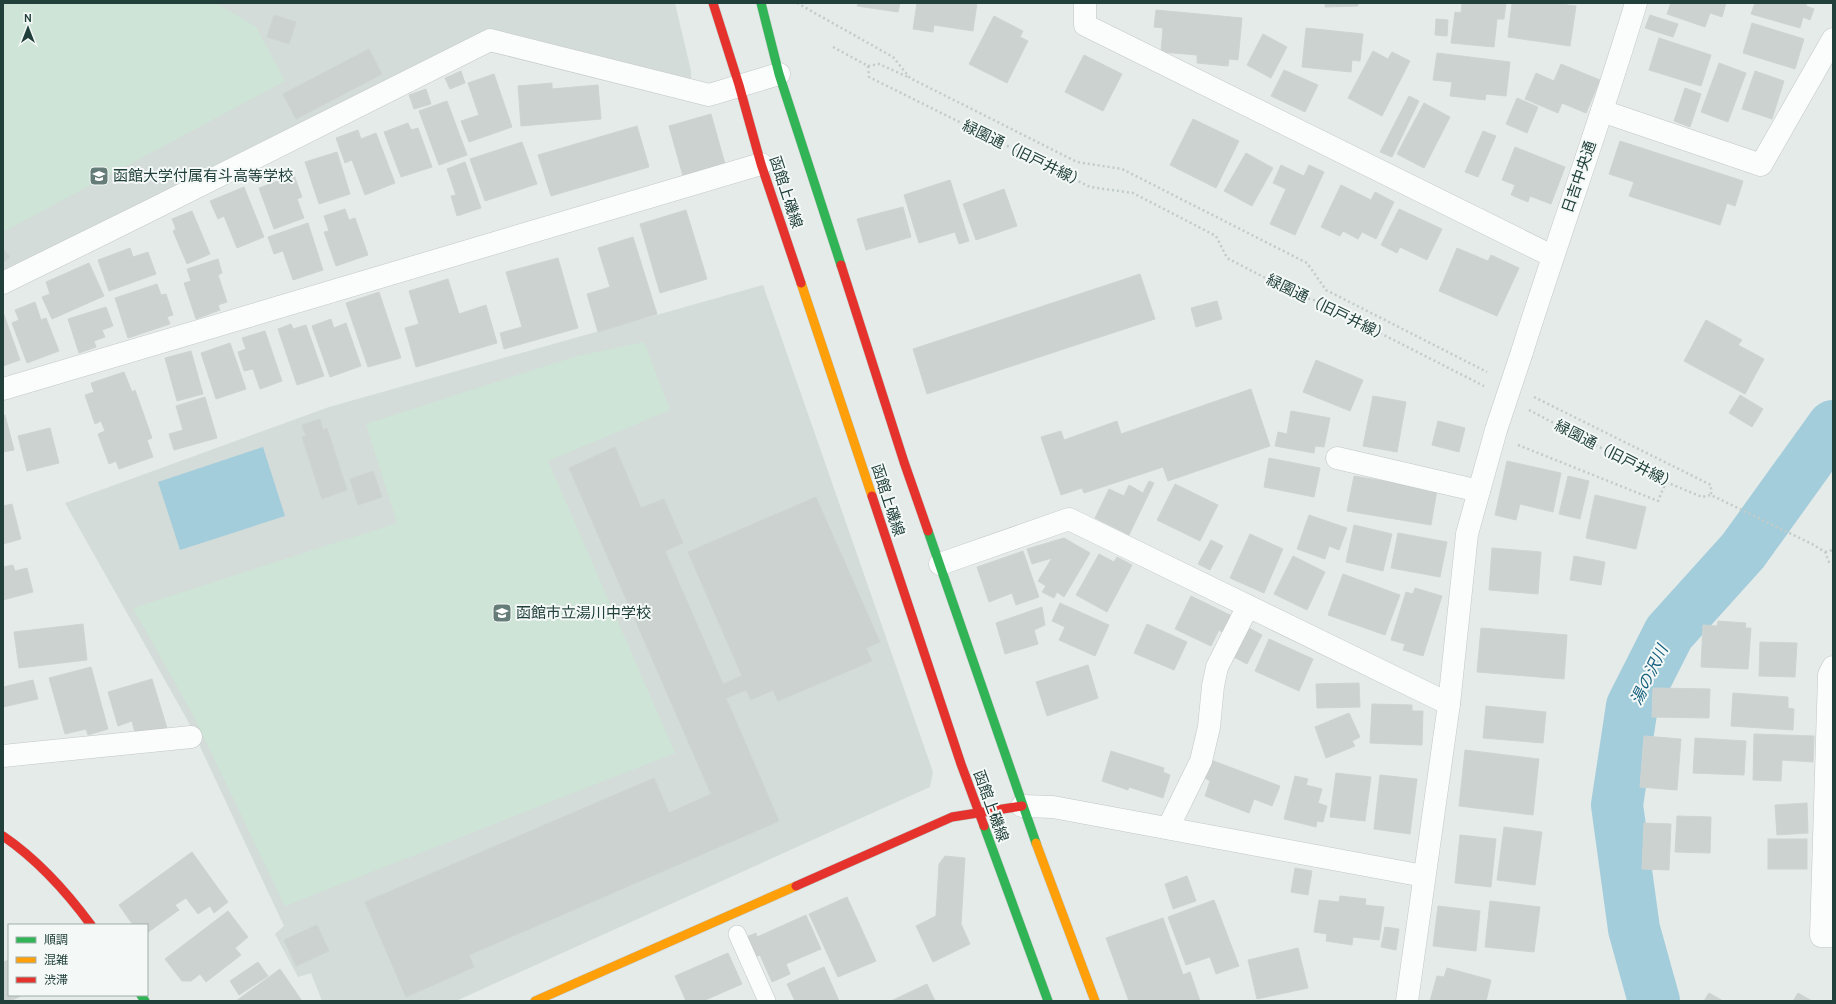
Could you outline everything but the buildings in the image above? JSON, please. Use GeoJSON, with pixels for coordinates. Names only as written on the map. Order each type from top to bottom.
{"type":"FeatureCollection","features":[{"type":"Feature","properties":{"kind":"main road","name":"函館上磯線"},"geometry":{"type":"LineString","coordinates":[[713,3],[739,85],[761,164],[978,812],[1048,1001]]}},
{"type":"Feature","properties":{"kind":"main road","name":"函館上磯線"},"geometry":{"type":"LineString","coordinates":[[761,3],[779,74],[904,462],[1022,806],[1095,1001]]}},
{"type":"Feature","properties":{"kind":"main road"},"geometry":{"type":"LineString","coordinates":[[535,1001],[952,817],[1022,806]]}},
{"type":"Feature","properties":{"kind":"main road"},"geometry":{"type":"LineString","coordinates":[[3,836],[22,848],[38,862],[90,924]]}},
{"type":"Feature","properties":{"kind":"street"},"geometry":{"type":"LineString","coordinates":[[1085,3],[1085,25],[1552,256]]}},
{"type":"Feature","properties":{"kind":"street","name":"日吉中央通"},"geometry":{"type":"LineString","coordinates":[[1407,1001],[1449,704],[1467,534],[1496,430],[1552,256],[1602,111],[1636,3]]}},
{"type":"Feature","properties":{"kind":"street"},"geometry":{"type":"LineString","coordinates":[[1602,111],[1761,165],[1833,39]]}},
{"type":"Feature","properties":{"kind":"street"},"geometry":{"type":"LineString","coordinates":[[3,283],[490,40],[708,95],[779,74]]}},
{"type":"Feature","properties":{"kind":"street"},"geometry":{"type":"LineString","coordinates":[[3,389],[761,164]]}},
{"type":"Feature","properties":{"kind":"street"},"geometry":{"type":"LineString","coordinates":[[1337,458],[1479,491]]}},
{"type":"Feature","properties":{"kind":"street"},"geometry":{"type":"LineString","coordinates":[[940,564],[1069,519],[1449,704]]}},
{"type":"Feature","properties":{"kind":"street"},"geometry":{"type":"LineString","coordinates":[[1168,828],[1201,761],[1209,727],[1213,686],[1217,667],[1248,606]]}},
{"type":"Feature","properties":{"kind":"street"},"geometry":{"type":"LineString","coordinates":[[1833,667],[1829,675],[1821,936],[1833,936]]}},
{"type":"Feature","properties":{"kind":"street"},"geometry":{"type":"LineString","coordinates":[[3,756],[191,737]]}},
{"type":"Feature","properties":{"kind":"street"},"geometry":{"type":"LineString","coordinates":[[1022,806],[1053,807],[1424,876]]}},
{"type":"Feature","properties":{"kind":"lane"},"geometry":{"type":"LineString","coordinates":[[737,934],[767,1001]]}},
{"type":"Feature","properties":{"kind":"path"},"geometry":{"type":"LineString","coordinates":[[797,3],[893,57],[910,78]]}},
{"type":"Feature","properties":{"kind":"path"},"geometry":{"type":"LineString","coordinates":[[833,48],[868,66],[879,64],[910,78],[1076,162],[1122,169],[1307,263],[1326,290],[1488,373]]}},
{"type":"Feature","properties":{"kind":"path","name":"緑園通（旧戸井線）"},"geometry":{"type":"LineString","coordinates":[[868,66],[869,77],[1090,187],[1133,193],[1216,236],[1227,258],[1300,296],[1317,301],[1491,390]]}},
{"type":"Feature","properties":{"kind":"path"},"geometry":{"type":"LineString","coordinates":[[1531,395],[1711,485],[1711,495]]}},
{"type":"Feature","properties":{"kind":"path","name":"緑園通（旧戸井線）"},"geometry":{"type":"LineString","coordinates":[[1524,407],[1666,482],[1702,497],[1711,495],[1812,544],[1825,552],[1829,562],[1833,564]]}},
{"type":"Feature","properties":{"kind":"path"},"geometry":{"type":"LineString","coordinates":[[1514,444],[1658,501],[1666,482]]}},
{"type":"Feature","properties":{"kind":"path"},"geometry":{"type":"LineString","coordinates":[[1825,552],[1833,550]]}},
{"type":"Feature","properties":{"kind":"shaded area","name":"函館大学付属有斗高等学校"},"geometry":{"type":"Polygon","coordinates":[[[3,3],[675,3],[691,71],[691,82],[491,31],[3,271],[3,3]]]}},
{"type":"Feature","properties":{"kind":"shaded area","name":"函館市立湯川中学校"},"geometry":{"type":"Polygon","coordinates":[[[763,285],[933,772],[930,787],[456,1001],[322,1001],[311,973],[298,977],[275,934],[284,926],[189,723],[65,503],[329,407],[763,285]]]}},
{"type":"Feature","properties":{"kind":"green space"},"geometry":{"type":"Polygon","coordinates":[[[3,3],[216,3],[256,27],[285,81],[3,232],[3,3]]]}},
{"type":"Feature","properties":{"kind":"green space"},"geometry":{"type":"Polygon","coordinates":[[[644,342],[670,410],[548,461],[675,753],[285,906],[193,715],[133,608],[397,523],[366,424],[577,356],[644,342]]]}},
{"type":"Feature","properties":{"kind":"water"},"geometry":{"type":"Polygon","coordinates":[[[263,447],[285,516],[180,550],[158,482],[263,447]]]}},
{"type":"Feature","properties":{"kind":"waterway","name":"湯の沢川"},"geometry":{"type":"LineString","coordinates":[[1654,1001],[1634,929],[1617,805],[1632,706],[1669,633],[1743,551],[1833,426]]}},
{"type":"Feature","properties":{"kind":"traffic: fast"},"geometry":{"type":"LineString","coordinates":[[761,3],[779,74],[841,265]]}},
{"type":"Feature","properties":{"kind":"traffic: fast"},"geometry":{"type":"LineString","coordinates":[[928,531],[1036,843]]}},
{"type":"Feature","properties":{"kind":"traffic: fast"},"geometry":{"type":"LineString","coordinates":[[984,826],[1048,1001]]}},
{"type":"Feature","properties":{"kind":"traffic: fast"},"geometry":{"type":"LineString","coordinates":[[142,996],[145,1001]]}},
{"type":"Feature","properties":{"kind":"traffic: slow"},"geometry":{"type":"LineString","coordinates":[[801,283],[872,496]]}},
{"type":"Feature","properties":{"kind":"traffic: slow"},"geometry":{"type":"LineString","coordinates":[[1036,843],[1095,1001]]}},
{"type":"Feature","properties":{"kind":"traffic: slow"},"geometry":{"type":"LineString","coordinates":[[535,1001],[796,886]]}},
{"type":"Feature","properties":{"kind":"traffic: jam"},"geometry":{"type":"LineString","coordinates":[[713,3],[739,85],[761,164],[801,283]]}},
{"type":"Feature","properties":{"kind":"traffic: jam"},"geometry":{"type":"LineString","coordinates":[[841,265],[904,462],[928,531]]}},
{"type":"Feature","properties":{"kind":"traffic: jam"},"geometry":{"type":"LineString","coordinates":[[872,496],[961,764],[984,826]]}},
{"type":"Feature","properties":{"kind":"traffic: jam"},"geometry":{"type":"LineString","coordinates":[[796,886],[952,817],[1022,806]]}},
{"type":"Feature","properties":{"kind":"traffic: jam"},"geometry":{"type":"LineString","coordinates":[[3,836],[28,855],[51,877],[72,900],[90,924]]}},
{"type":"Feature","properties":{"kind":"place","name":"函館大学付属有斗高等学校"},"geometry":{"type":"Point","coordinates":[99,176]}},
{"type":"Feature","properties":{"kind":"place","name":"函館市立湯川中学校"},"geometry":{"type":"Point","coordinates":[502,613]}}]}
